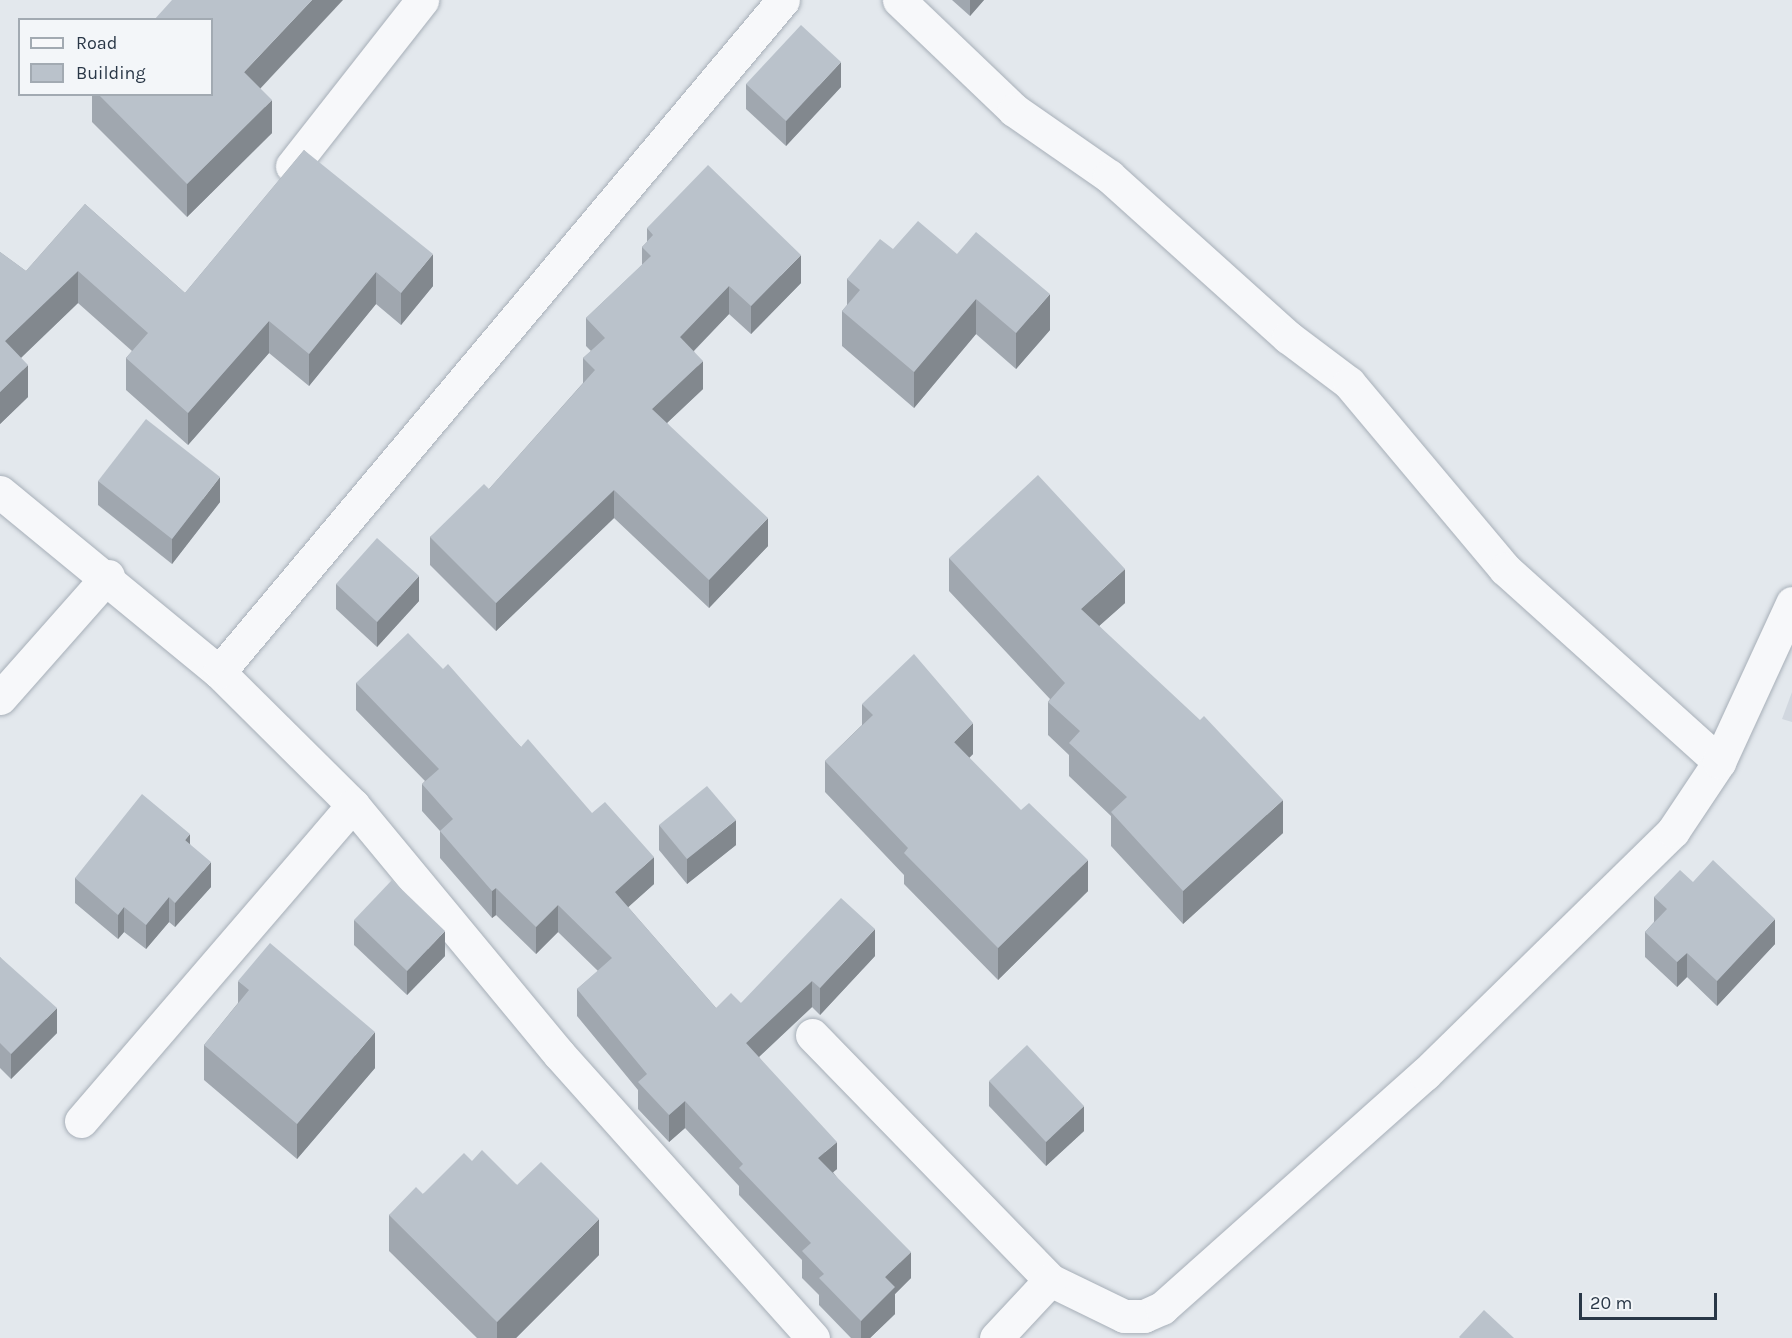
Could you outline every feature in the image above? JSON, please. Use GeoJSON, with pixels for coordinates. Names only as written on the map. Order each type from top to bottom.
{"type":"FeatureCollection","features":[{"type":"Feature","properties":{"kind":"street"},"geometry":{"type":"LineString","coordinates":[[292,166],[422,0]]}},
{"type":"Feature","properties":{"kind":"street"},"geometry":{"type":"LineString","coordinates":[[219,672],[783,0]]}},
{"type":"Feature","properties":{"kind":"street"},"geometry":{"type":"LineString","coordinates":[[899,0],[1014,110],[1109,176],[1288,337],[1349,383],[1505,569],[1719,762]]}},
{"type":"Feature","properties":{"kind":"street"},"geometry":{"type":"LineString","coordinates":[[0,492],[108,576],[219,672],[353,805],[559,1054],[813,1338]]}},
{"type":"Feature","properties":{"kind":"street"},"geometry":{"type":"LineString","coordinates":[[0,699],[108,576]]}},
{"type":"Feature","properties":{"kind":"street"},"geometry":{"type":"LineString","coordinates":[[812,1035],[1050,1280],[1124,1316],[1144,1316],[1162,1308],[1425,1074],[1616,890],[1673,831],[1719,762],[1792,603]]}},
{"type":"Feature","properties":{"kind":"street"},"geometry":{"type":"LineString","coordinates":[[81,1121],[353,805]]}},
{"type":"Feature","properties":{"kind":"street"},"geometry":{"type":"LineString","coordinates":[[996,1338],[1050,1280]]}},
{"type":"Feature","properties":{"kind":"shaded area"},"geometry":{"type":"Polygon","coordinates":[[[1792,692],[1792,722],[1782,719],[1792,692]]]}},
{"type":"Feature","properties":{"kind":"building"},"geometry":{"type":"Polygon","coordinates":[[[172,0],[312,0],[244,72],[272,100],[187,184],[100,96],[213,96],[213,18],[156,18],[172,0]]]}},
{"type":"Feature","properties":{"kind":"building"},"geometry":{"type":"Polygon","coordinates":[[[801,25],[841,62],[786,121],[746,84],[801,25]]]}},
{"type":"Feature","properties":{"kind":"building"},"geometry":{"type":"Polygon","coordinates":[[[304,150],[433,254],[401,293],[376,272],[309,354],[269,321],[188,413],[126,358],[148,333],[78,271],[5,341],[28,365],[0,392],[0,252],[26,271],[85,204],[185,293],[304,150]]]}},
{"type":"Feature","properties":{"kind":"building"},"geometry":{"type":"Polygon","coordinates":[[[708,165],[801,255],[751,306],[729,286],[680,337],[703,361],[652,409],[768,518],[709,580],[614,490],[496,603],[430,537],[484,484],[489,489],[595,370],[583,358],[605,338],[586,318],[651,256],[642,247],[653,235],[647,228],[708,165]]]}},
{"type":"Feature","properties":{"kind":"building"},"geometry":{"type":"Polygon","coordinates":[[[918,221],[957,254],[976,232],[1050,294],[1016,333],[976,299],[914,372],[842,311],[860,290],[847,279],[880,239],[893,249],[918,221]]]}},
{"type":"Feature","properties":{"kind":"building"},"geometry":{"type":"Polygon","coordinates":[[[146,419],[220,477],[172,539],[98,481],[146,419]]]}},
{"type":"Feature","properties":{"kind":"building"},"geometry":{"type":"Polygon","coordinates":[[[1038,475],[1125,569],[1081,609],[1200,720],[1204,716],[1283,800],[1183,891],[1111,812],[1127,797],[1069,743],[1080,731],[1048,702],[1065,683],[949,558],[1038,475]]]}},
{"type":"Feature","properties":{"kind":"building"},"geometry":{"type":"Polygon","coordinates":[[[377,538],[419,576],[377,622],[336,584],[377,538]]]}},
{"type":"Feature","properties":{"kind":"building"},"geometry":{"type":"Polygon","coordinates":[[[408,633],[443,669],[448,664],[521,747],[528,739],[592,813],[605,802],[654,857],[615,892],[716,1008],[731,993],[741,1003],[841,898],[875,929],[820,988],[812,981],[746,1043],[837,1142],[818,1158],[911,1252],[885,1277],[895,1287],[861,1321],[819,1278],[824,1274],[802,1251],[811,1243],[739,1168],[743,1164],[685,1101],[669,1115],[638,1082],[647,1074],[577,989],[612,958],[558,905],[536,927],[496,888],[492,891],[440,831],[453,819],[422,784],[439,769],[356,683],[408,633]]]}},
{"type":"Feature","properties":{"kind":"building"},"geometry":{"type":"Polygon","coordinates":[[[914,654],[973,723],[954,742],[1021,810],[1029,803],[1088,860],[998,948],[904,853],[908,848],[825,761],[873,715],[862,704],[914,654]]]}},
{"type":"Feature","properties":{"kind":"building"},"geometry":{"type":"Polygon","coordinates":[[[707,786],[736,820],[687,859],[659,825],[707,786]]]}},
{"type":"Feature","properties":{"kind":"building"},"geometry":{"type":"Polygon","coordinates":[[[142,794],[190,834],[185,840],[211,862],[175,903],[169,897],[146,925],[124,907],[118,915],[75,878],[142,794]]]}},
{"type":"Feature","properties":{"kind":"building"},"geometry":{"type":"Polygon","coordinates":[[[1713,860],[1775,919],[1717,981],[1687,953],[1677,962],[1645,932],[1667,909],[1654,897],[1680,870],[1693,882],[1713,860]]]}},
{"type":"Feature","properties":{"kind":"building"},"geometry":{"type":"Polygon","coordinates":[[[392,880],[445,931],[407,971],[354,920],[392,880]]]}},
{"type":"Feature","properties":{"kind":"building"},"geometry":{"type":"Polygon","coordinates":[[[270,943],[375,1032],[297,1124],[204,1045],[249,990],[238,981],[270,943]]]}},
{"type":"Feature","properties":{"kind":"building"},"geometry":{"type":"Polygon","coordinates":[[[0,957],[57,1008],[11,1054],[0,1043],[0,957]]]}},
{"type":"Feature","properties":{"kind":"building"},"geometry":{"type":"Polygon","coordinates":[[[1027,1045],[1084,1106],[1046,1142],[989,1081],[1027,1045]]]}},
{"type":"Feature","properties":{"kind":"building"},"geometry":{"type":"Polygon","coordinates":[[[482,1150],[517,1185],[541,1162],[599,1219],[497,1322],[389,1215],[416,1187],[423,1194],[464,1153],[472,1161],[482,1150]]]}},
{"type":"Feature","properties":{"kind":"building"},"geometry":{"type":"Polygon","coordinates":[[[1484,1310],[1514,1338],[1460,1338],[1484,1310]]]}}]}
